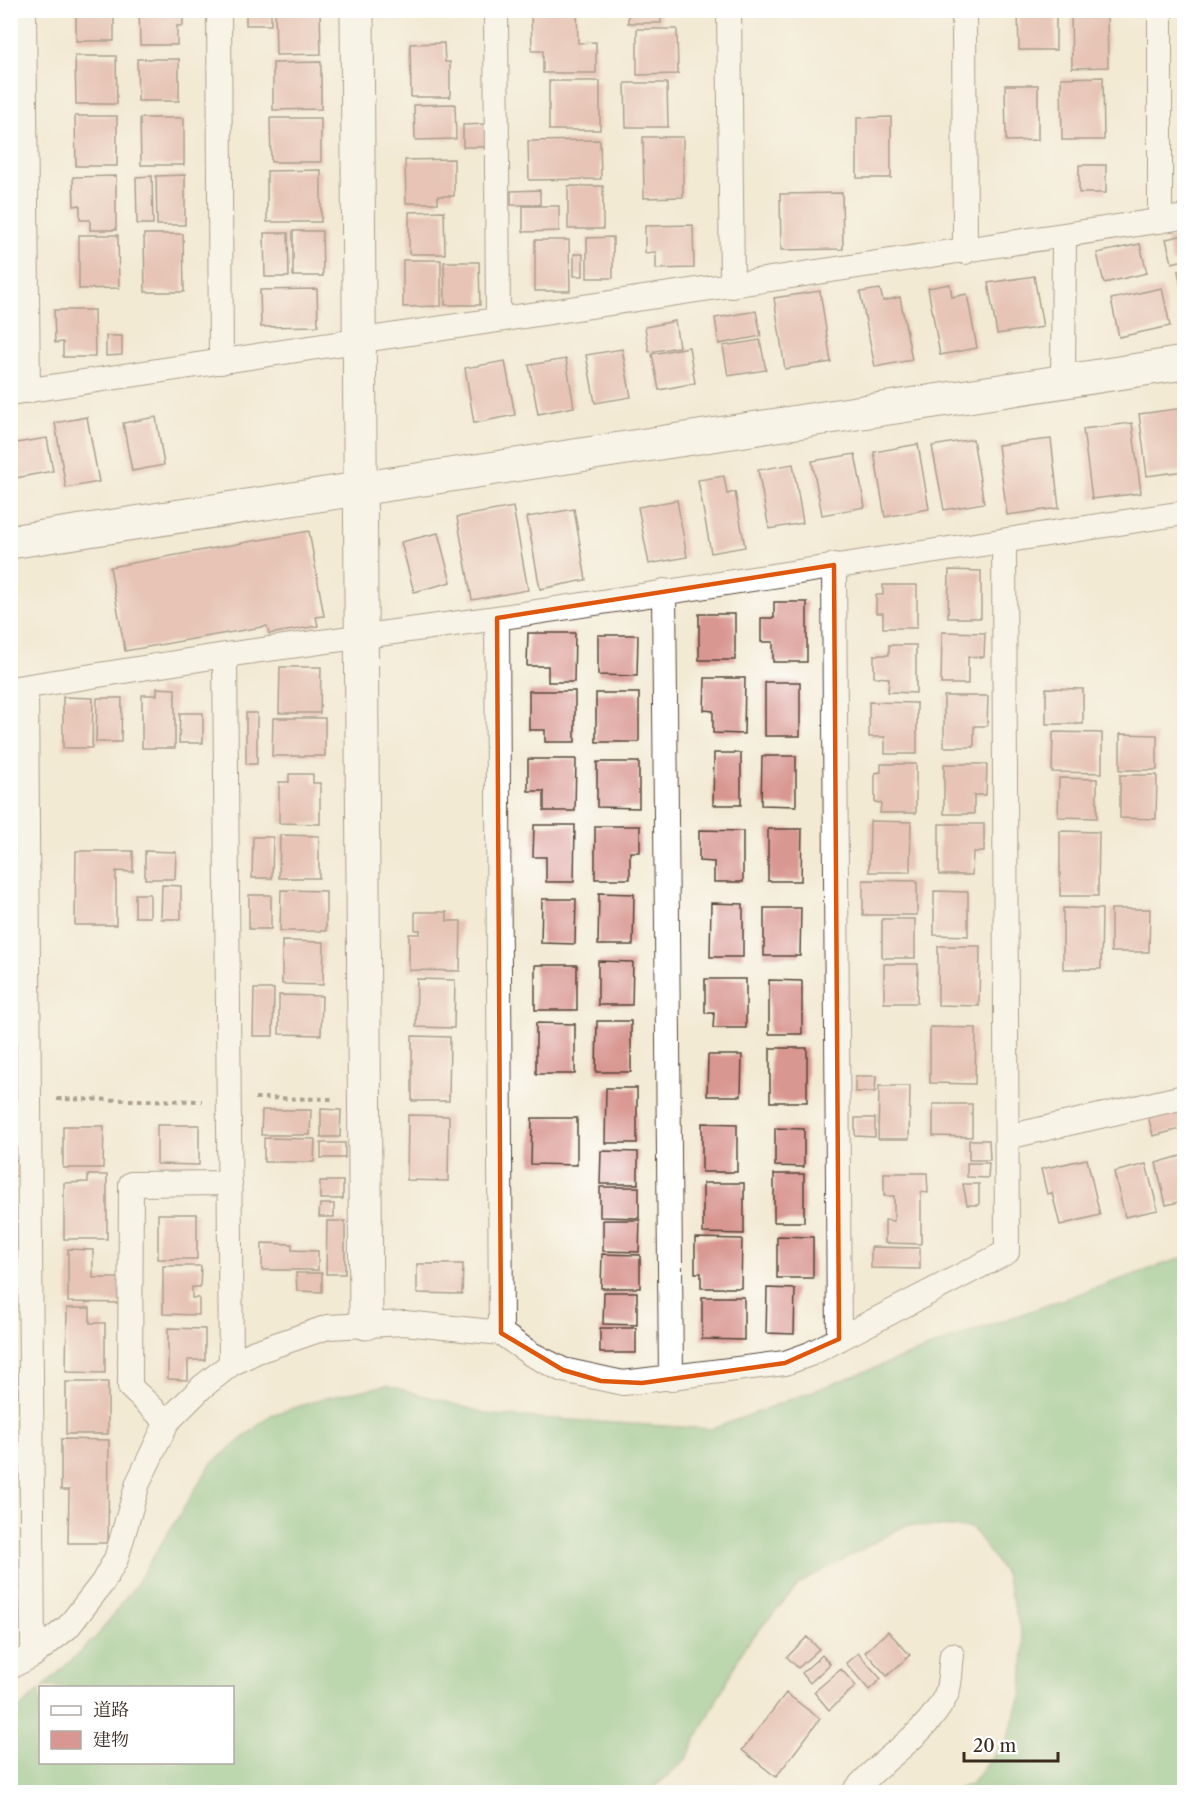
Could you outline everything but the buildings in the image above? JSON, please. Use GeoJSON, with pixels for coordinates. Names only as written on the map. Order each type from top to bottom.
{"type":"FeatureCollection","features":[{"type":"Feature","properties":{"kind":"street"},"geometry":{"type":"LineString","coordinates":[[24,10],[19,392],[1185,218]]}},
{"type":"Feature","properties":{"kind":"street"},"geometry":{"type":"LineString","coordinates":[[219,10],[221,362]]}},
{"type":"Feature","properties":{"kind":"street"},"geometry":{"type":"LineString","coordinates":[[357,10],[366,1323]]}},
{"type":"Feature","properties":{"kind":"street"},"geometry":{"type":"LineString","coordinates":[[495,10],[498,320]]}},
{"type":"Feature","properties":{"kind":"street"},"geometry":{"type":"LineString","coordinates":[[729,10],[732,286]]}},
{"type":"Feature","properties":{"kind":"street"},"geometry":{"type":"LineString","coordinates":[[964,10],[965,252]]}},
{"type":"Feature","properties":{"kind":"street"},"geometry":{"type":"LineString","coordinates":[[1160,10],[1160,221]]}},
{"type":"Feature","properties":{"kind":"street"},"geometry":{"type":"LineString","coordinates":[[1063,381],[1064,237]]}},
{"type":"Feature","properties":{"kind":"street"},"geometry":{"type":"LineString","coordinates":[[10,542],[1185,363]]}},
{"type":"Feature","properties":{"kind":"street"},"geometry":{"type":"LineString","coordinates":[[33,1655],[29,1098],[18,688],[225,655],[497,618],[1185,513]]}},
{"type":"Feature","properties":{"kind":"street"},"geometry":{"type":"LineString","coordinates":[[10,1667],[33,1655],[68,1627],[103,1582],[116,1559],[138,1483],[167,1422],[202,1387],[231,1364],[255,1352],[328,1327],[366,1323],[405,1323],[501,1333],[555,1366],[601,1381],[642,1383],[785,1363],[810,1354],[1007,1252],[1004,541]]}},
{"type":"Feature","properties":{"kind":"street"},"geometry":{"type":"LineString","coordinates":[[834,565],[839,1339]]}},
{"type":"Feature","properties":{"kind":"street"},"geometry":{"type":"LineString","coordinates":[[664,591],[671,1379]]}},
{"type":"Feature","properties":{"kind":"street"},"geometry":{"type":"LineString","coordinates":[[497,618],[501,1333]]}},
{"type":"Feature","properties":{"kind":"street"},"geometry":{"type":"LineString","coordinates":[[225,655],[231,1364]]}},
{"type":"Feature","properties":{"kind":"street"},"geometry":{"type":"LineString","coordinates":[[1006,1137],[1185,1097]]}},
{"type":"Feature","properties":{"kind":"street"},"geometry":{"type":"LineString","coordinates":[[167,1422],[130,1387],[131,1184],[230,1183]]}},
{"type":"Feature","properties":{"kind":"street"},"geometry":{"type":"LineString","coordinates":[[855,1792],[863,1781],[910,1741],[946,1696],[952,1655]]}},
{"type":"Feature","properties":{"kind":"path"},"geometry":{"type":"LineString","coordinates":[[29,1098],[212,1101],[229,1098],[365,1100]]}},
{"type":"Feature","properties":{"kind":"highlighted area"},"geometry":{"type":"Polygon","coordinates":[[[834,565],[839,1339],[785,1363],[642,1383],[601,1381],[563,1370],[501,1333],[497,618],[834,565]]]}},
{"type":"Feature","properties":{"kind":"green space"},"geometry":{"type":"Polygon","coordinates":[[[1184,1257],[1184,1792],[949,1792],[971,1784],[1007,1739],[1022,1693],[1024,1643],[1005,1574],[972,1528],[906,1525],[800,1583],[745,1646],[686,1759],[649,1792],[11,1792],[11,1716],[39,1691],[39,1764],[234,1764],[234,1686],[44,1686],[98,1635],[137,1583],[211,1464],[271,1415],[325,1398],[387,1385],[492,1415],[712,1429],[973,1331],[1184,1257]]]}}]}
